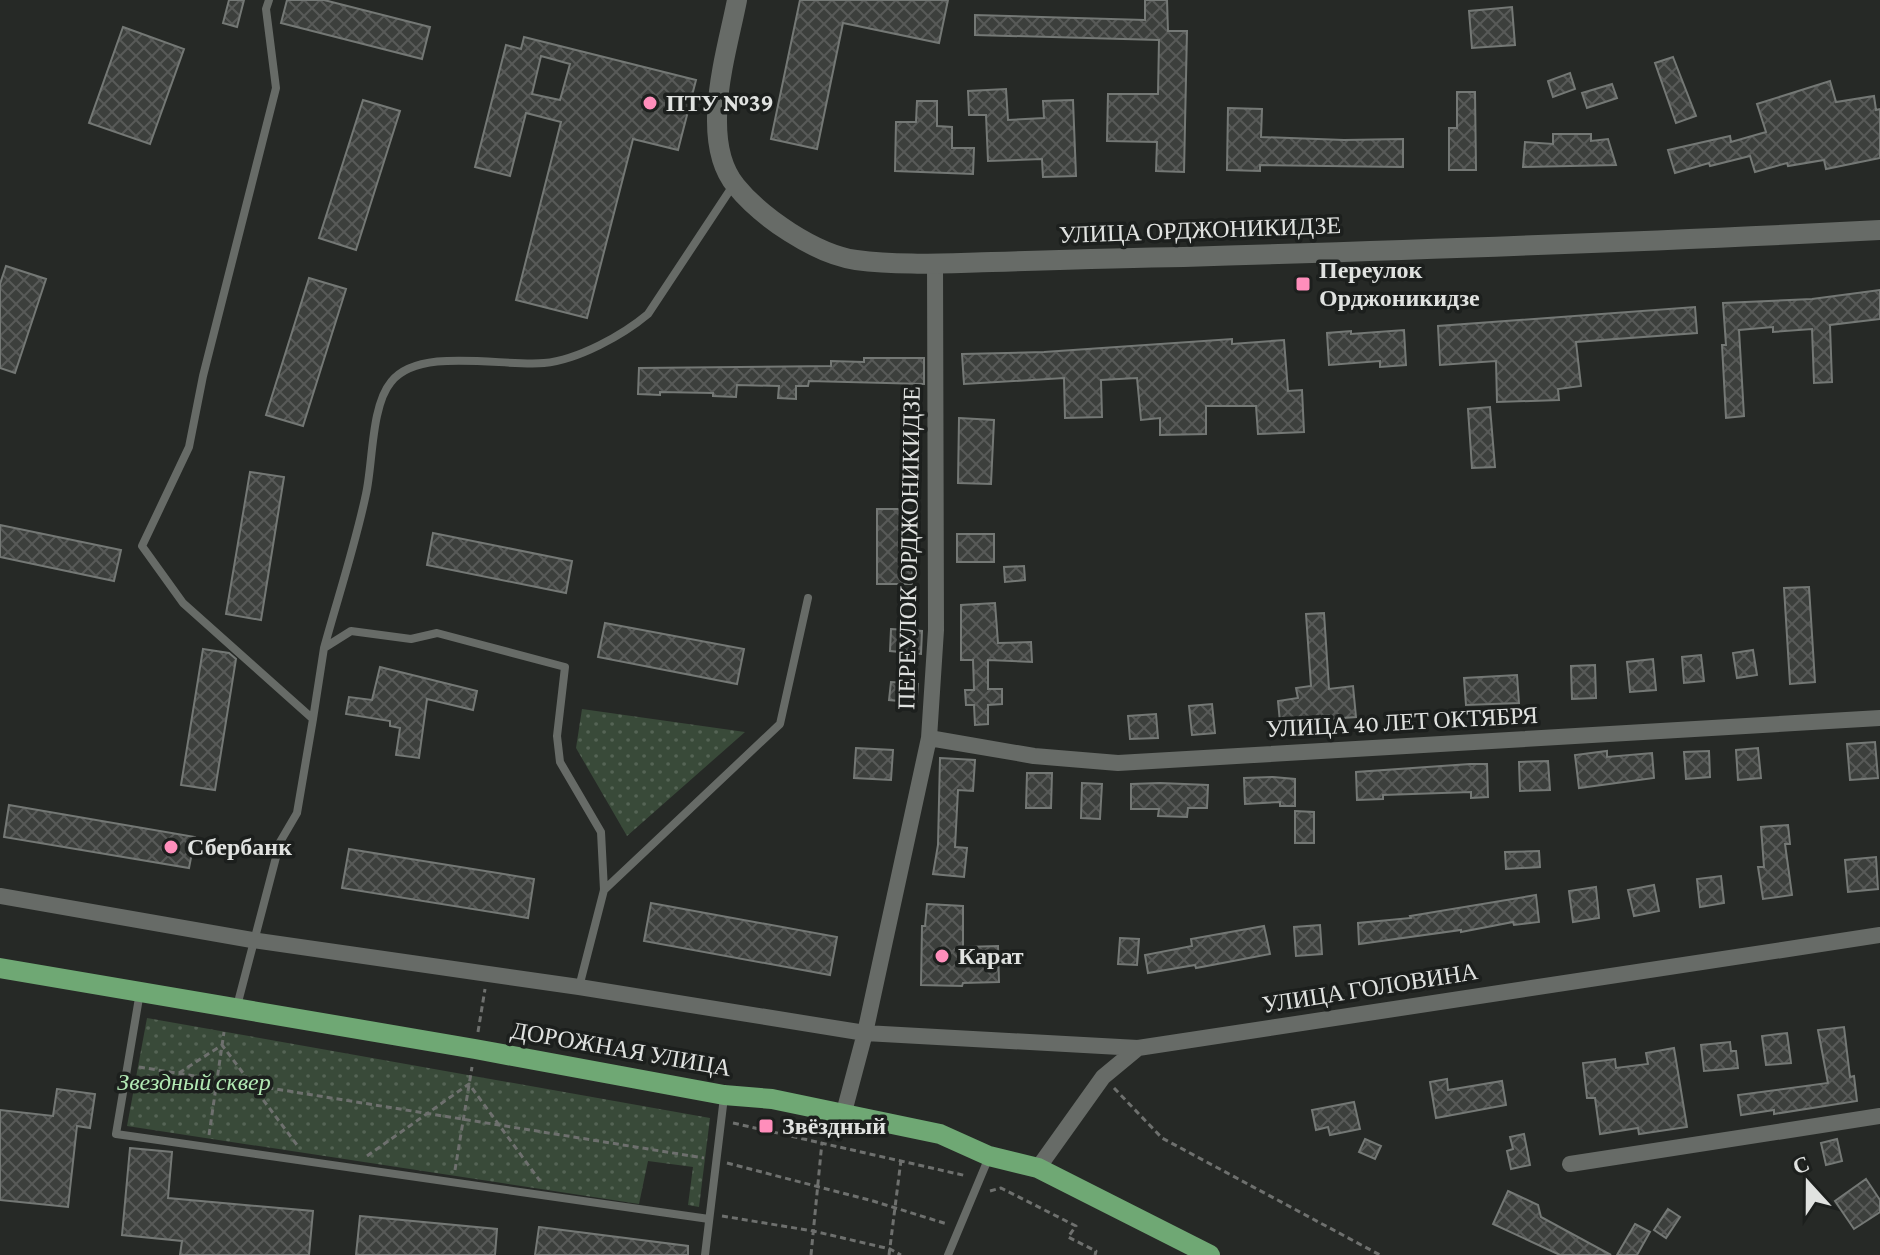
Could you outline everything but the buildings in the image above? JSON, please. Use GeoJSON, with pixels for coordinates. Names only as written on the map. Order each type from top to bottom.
{"type":"FeatureCollection","features":[{"type":"Feature","properties":{"kind":"main road","name":"УЛИЦА ОРДЖОНИКИДЗЕ"},"geometry":{"type":"LineString","coordinates":[[737,0],[719,95],[717,126],[720,154],[734,184],[775,222],[811,244],[854,260],[935,263],[1286,254],[1880,230]]}},
{"type":"Feature","properties":{"kind":"main road","name":"ДОРОЖНАЯ УЛИЦА"},"geometry":{"type":"LineString","coordinates":[[0,968],[724,1095],[772,1099],[940,1134],[989,1156],[1038,1168],[1210,1255]]}},
{"type":"Feature","properties":{"kind":"street","name":"ПЕРЕУЛОК ОРДЖОНИКИДЗЕ"},"geometry":{"type":"LineString","coordinates":[[844,1112],[865,1033],[929,738],[936,630],[935,263]]}},
{"type":"Feature","properties":{"kind":"street","name":"УЛИЦА 40 ЛЕТ ОКТЯБРЯ"},"geometry":{"type":"LineString","coordinates":[[929,738],[1034,756],[1118,763],[1880,718]]}},
{"type":"Feature","properties":{"kind":"street","name":"УЛИЦА ГОЛОВИНА"},"geometry":{"type":"LineString","coordinates":[[0,896],[252,940],[579,987],[865,1033],[1138,1048],[1880,935]]}},
{"type":"Feature","properties":{"kind":"street"},"geometry":{"type":"LineString","coordinates":[[1038,1168],[1103,1077],[1138,1048]]}},
{"type":"Feature","properties":{"kind":"street"},"geometry":{"type":"LineString","coordinates":[[1570,1164],[1880,1116]]}},
{"type":"Feature","properties":{"kind":"lane"},"geometry":{"type":"LineString","coordinates":[[269,0],[266,9],[276,88],[203,376],[189,447],[142,546],[183,603],[313,719]]}},
{"type":"Feature","properties":{"kind":"lane"},"geometry":{"type":"LineString","coordinates":[[236,1008],[280,842],[297,813],[324,648],[366,493],[380,406],[390,382],[406,369],[428,362],[545,363],[572,356],[628,331],[648,314],[734,184]]}},
{"type":"Feature","properties":{"kind":"lane"},"geometry":{"type":"LineString","coordinates":[[604,890],[780,724],[808,598]]}},
{"type":"Feature","properties":{"kind":"lane"},"geometry":{"type":"LineString","coordinates":[[324,648],[351,631],[411,639],[437,633],[565,667],[557,736],[560,762],[601,832],[604,890],[579,987]]}},
{"type":"Feature","properties":{"kind":"lane"},"geometry":{"type":"LineString","coordinates":[[140,992],[116,1134],[714,1217]]}},
{"type":"Feature","properties":{"kind":"lane"},"geometry":{"type":"LineString","coordinates":[[705,1255],[714,1217],[716,1161],[724,1095]]}},
{"type":"Feature","properties":{"kind":"lane"},"geometry":{"type":"LineString","coordinates":[[948,1255],[989,1156]]}},
{"type":"Feature","properties":{"kind":"path"},"geometry":{"type":"LineString","coordinates":[[454,1182],[488,974]]}},
{"type":"Feature","properties":{"kind":"path"},"geometry":{"type":"LineString","coordinates":[[208,1147],[224,1032]]}},
{"type":"Feature","properties":{"kind":"path"},"geometry":{"type":"LineString","coordinates":[[178,1074],[222,1045]]}},
{"type":"Feature","properties":{"kind":"path"},"geometry":{"type":"LineString","coordinates":[[222,1045],[309,1161]]}},
{"type":"Feature","properties":{"kind":"path"},"geometry":{"type":"LineString","coordinates":[[127,1065],[716,1161],[960,1227]]}},
{"type":"Feature","properties":{"kind":"path"},"geometry":{"type":"LineString","coordinates":[[1103,1077],[1162,1138],[1380,1255]]}},
{"type":"Feature","properties":{"kind":"path"},"geometry":{"type":"LineString","coordinates":[[349,1167],[469,1084]]}},
{"type":"Feature","properties":{"kind":"path"},"geometry":{"type":"LineString","coordinates":[[469,1084],[547,1190]]}},
{"type":"Feature","properties":{"kind":"path"},"geometry":{"type":"LineString","coordinates":[[721,1120],[963,1173],[978,1182]]}},
{"type":"Feature","properties":{"kind":"path"},"geometry":{"type":"LineString","coordinates":[[811,1255],[822,1142]]}},
{"type":"Feature","properties":{"kind":"path"},"geometry":{"type":"LineString","coordinates":[[889,1255],[901,1160]]}},
{"type":"Feature","properties":{"kind":"path"},"geometry":{"type":"LineString","coordinates":[[989,1193],[1001,1188],[1076,1226],[1068,1237],[1096,1251],[1095,1255]]}},
{"type":"Feature","properties":{"kind":"path"},"geometry":{"type":"LineString","coordinates":[[714,1217],[813,1231],[890,1249],[901,1255]]}},
{"type":"Feature","properties":{"kind":"green space"},"geometry":{"type":"Polygon","coordinates":[[[582,709],[745,732],[627,836],[576,748],[582,709]]]}},
{"type":"Feature","properties":{"kind":"green space","name":"Звездный сквер"},"geometry":{"type":"Polygon","coordinates":[[[147,1018],[710,1118],[699,1207],[688,1205],[693,1167],[648,1161],[639,1204],[127,1126],[147,1018]]]}},
{"type":"Feature","properties":{"kind":"place","name":"ПТУ №39"},"geometry":{"type":"Point","coordinates":[650,103]}},
{"type":"Feature","properties":{"kind":"place","name":"Переулок Орджоникидзе"},"geometry":{"type":"Point","coordinates":[1303,284]}},
{"type":"Feature","properties":{"kind":"place","name":"Сбербанк"},"geometry":{"type":"Point","coordinates":[171,847]}},
{"type":"Feature","properties":{"kind":"place","name":"Карат"},"geometry":{"type":"Point","coordinates":[942,956]}},
{"type":"Feature","properties":{"kind":"place","name":"Звёздный"},"geometry":{"type":"Point","coordinates":[766,1126]}}]}
